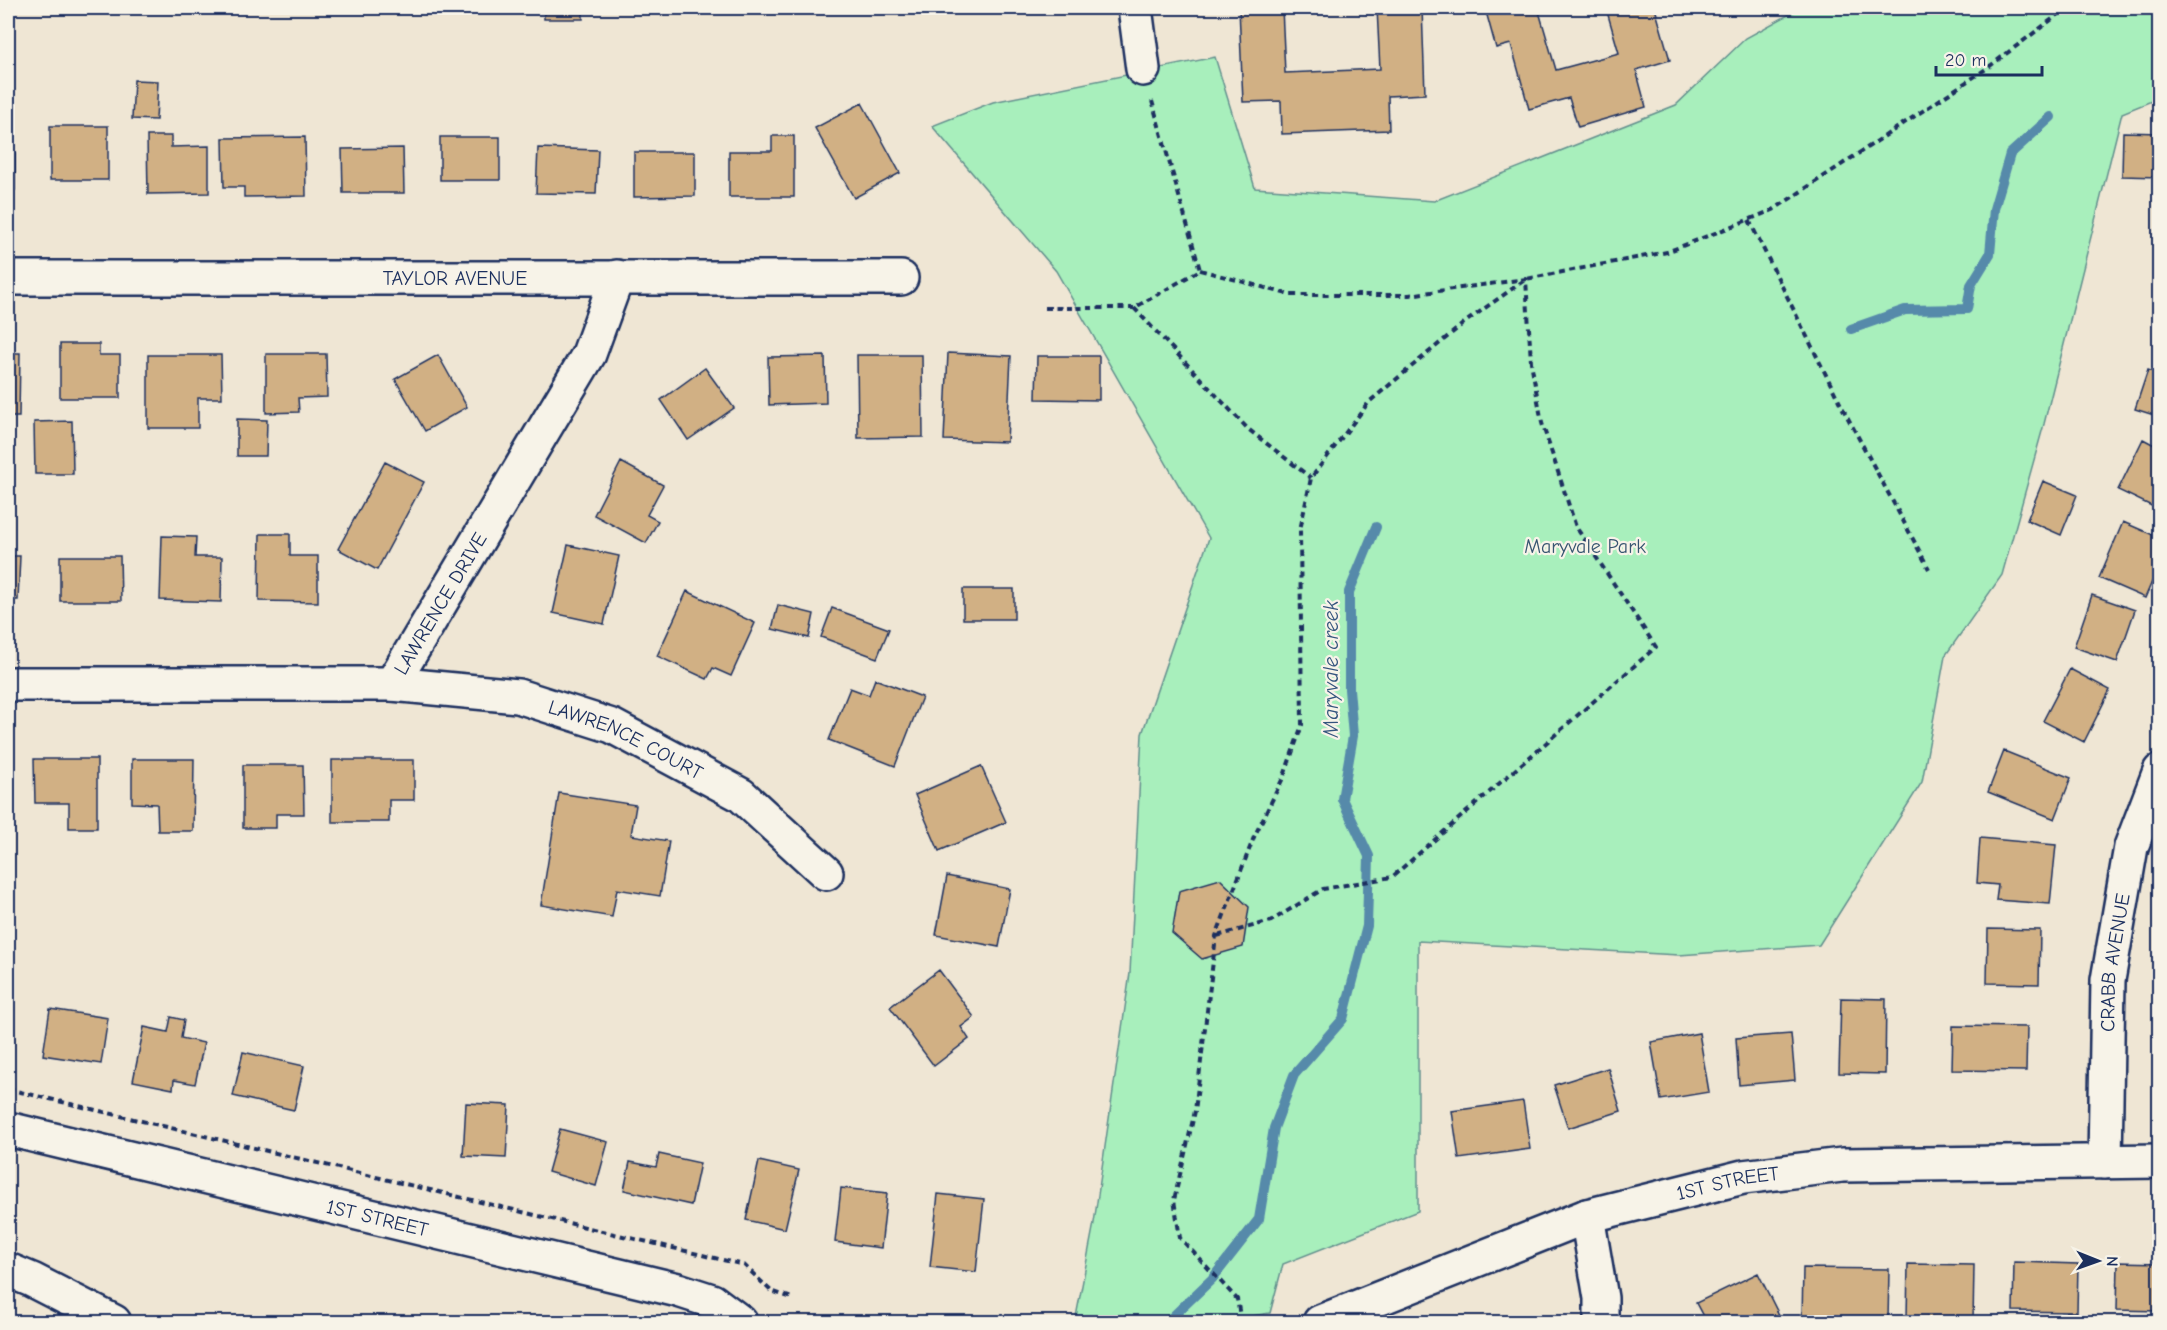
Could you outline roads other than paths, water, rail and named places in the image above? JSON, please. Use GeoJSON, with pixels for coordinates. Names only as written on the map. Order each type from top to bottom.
{"type":"FeatureCollection","features":[{"type":"Feature","properties":{"kind":"street"},"geometry":{"type":"LineString","coordinates":[[1135,8],[1143,69]]}},
{"type":"Feature","properties":{"kind":"street","name":"LAWRENCE DRIVE"},"geometry":{"type":"LineString","coordinates":[[8,684],[392,684],[589,354],[617,277]]}},
{"type":"Feature","properties":{"kind":"street","name":"TAYLOR AVENUE"},"geometry":{"type":"LineString","coordinates":[[8,278],[901,278]]}},
{"type":"Feature","properties":{"kind":"street","name":"LAWRENCE COURT"},"geometry":{"type":"LineString","coordinates":[[392,684],[518,696],[612,726],[741,795],[826,873]]}},
{"type":"Feature","properties":{"kind":"street","name":"CRABB AVENUE"},"geometry":{"type":"LineString","coordinates":[[2105,1162],[2108,980],[2131,847],[2160,771]]}},
{"type":"Feature","properties":{"kind":"street","name":"1ST STREET"},"geometry":{"type":"LineString","coordinates":[[8,1129],[678,1290],[712,1301],[740,1323]]}},
{"type":"Feature","properties":{"kind":"street","name":"1ST STREET"},"geometry":{"type":"LineString","coordinates":[[1320,1323],[1587,1216],[1743,1177],[1842,1165],[2160,1161]]}},
{"type":"Feature","properties":{"kind":"street"},"geometry":{"type":"LineString","coordinates":[[1587,1216],[1601,1298],[1601,1323]]}},
{"type":"Feature","properties":{"kind":"street"},"geometry":{"type":"LineString","coordinates":[[8,1270],[114,1323]]}},
{"type":"Feature","properties":{"kind":"waterway"},"geometry":{"type":"LineString","coordinates":[[1851,329],[1905,310],[1967,309],[1971,285],[1990,254],[1994,209],[2010,154],[2051,117]]}},
{"type":"Feature","properties":{"kind":"waterway","name":"Maryvale creek"},"geometry":{"type":"LineString","coordinates":[[1167,1322],[1212,1279],[1259,1219],[1274,1128],[1294,1075],[1343,1019],[1367,926],[1369,856],[1342,799],[1353,736],[1349,689],[1349,592],[1376,527]]}},
{"type":"Feature","properties":{"kind":"park label","name":"Maryvale Park"},"geometry":{"type":"Point","coordinates":[1585,546]}}]}
